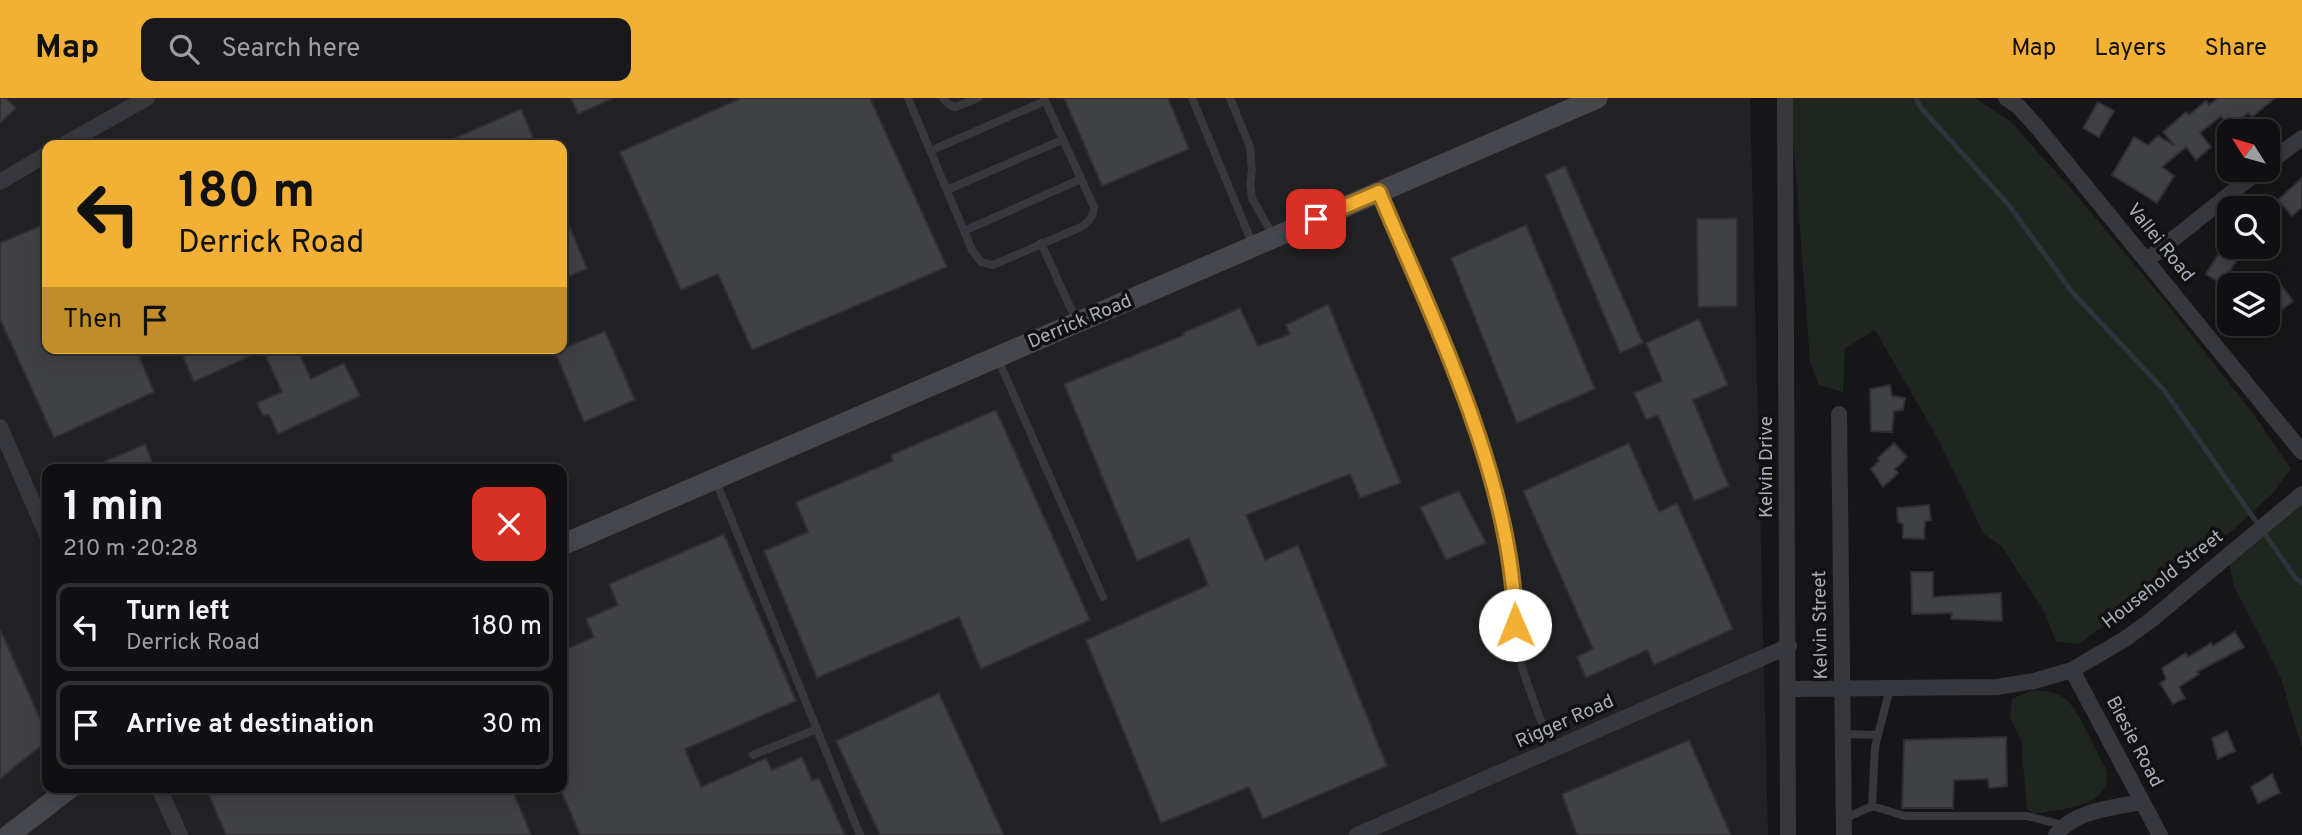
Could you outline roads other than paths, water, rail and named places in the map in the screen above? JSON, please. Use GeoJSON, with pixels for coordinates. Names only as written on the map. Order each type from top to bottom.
{"type":"FeatureCollection","features":[{"type":"Feature","properties":{"kind":"street"},"geometry":{"type":"LineString","coordinates":[[72,140],[147,98]]}},
{"type":"Feature","properties":{"kind":"street","name":"Kelvin Drive"},"geometry":{"type":"LineString","coordinates":[[1785,98],[1788,835]]}},
{"type":"Feature","properties":{"kind":"street","name":"Derrick Road"},"geometry":{"type":"LineString","coordinates":[[567,543],[1254,248],[1593,99]]}},
{"type":"Feature","properties":{"kind":"street","name":"Vallei Road"},"geometry":{"type":"LineString","coordinates":[[2016,101],[2302,452]]}},
{"type":"Feature","properties":{"kind":"street"},"geometry":{"type":"LineString","coordinates":[[2280,154],[2302,138]]}},
{"type":"Feature","properties":{"kind":"street"},"geometry":{"type":"LineString","coordinates":[[0,182],[42,157]]}},
{"type":"Feature","properties":{"kind":"street"},"geometry":{"type":"LineString","coordinates":[[2147,260],[2245,182]]}},
{"type":"Feature","properties":{"kind":"street","name":"Kelvin Street"},"geometry":{"type":"LineString","coordinates":[[1839,414],[1844,827]]}},
{"type":"Feature","properties":{"kind":"street"},"geometry":{"type":"LineString","coordinates":[[0,428],[42,524]]}},
{"type":"Feature","properties":{"kind":"street","name":"Household Street"},"geometry":{"type":"LineString","coordinates":[[1788,689],[1997,687],[2034,681],[2072,670],[2133,633],[2302,494]]}},
{"type":"Feature","properties":{"kind":"street","name":"Rigger Road"},"geometry":{"type":"LineString","coordinates":[[1357,835],[1789,646]]}},
{"type":"Feature","properties":{"kind":"street","name":"Biesie Road"},"geometry":{"type":"LineString","coordinates":[[2072,670],[2160,835]]}},
{"type":"Feature","properties":{"kind":"street"},"geometry":{"type":"LineString","coordinates":[[9,835],[64,793]]}},
{"type":"Feature","properties":{"kind":"street"},"geometry":{"type":"LineString","coordinates":[[161,793],[180,835]]}},
{"type":"Feature","properties":{"kind":"street"},"geometry":{"type":"LineString","coordinates":[[2059,830],[2079,817],[2142,802]]}},
{"type":"Feature","properties":{"kind":"lane"},"geometry":{"type":"LineString","coordinates":[[908,98],[930,151],[964,231],[976,257],[986,265],[1000,262],[1081,227],[1091,219],[1094,208],[1045,100],[930,151]]}},
{"type":"Feature","properties":{"kind":"lane"},"geometry":{"type":"LineString","coordinates":[[943,98],[956,107],[978,98]]}},
{"type":"Feature","properties":{"kind":"lane"},"geometry":{"type":"LineString","coordinates":[[1192,98],[1254,248]]}},
{"type":"Feature","properties":{"kind":"lane"},"geometry":{"type":"LineString","coordinates":[[1230,98],[1250,147],[1252,198],[1274,237]]}},
{"type":"Feature","properties":{"kind":"lane"},"geometry":{"type":"LineString","coordinates":[[947,190],[1062,140]]}},
{"type":"Feature","properties":{"kind":"lane"},"geometry":{"type":"LineString","coordinates":[[964,231],[1081,178]]}},
{"type":"Feature","properties":{"kind":"lane"},"geometry":{"type":"LineString","coordinates":[[1379,192],[1474,425],[1512,564],[1518,652],[1552,751]]}},
{"type":"Feature","properties":{"kind":"lane"},"geometry":{"type":"LineString","coordinates":[[1041,243],[1077,323]]}},
{"type":"Feature","properties":{"kind":"lane"},"geometry":{"type":"LineString","coordinates":[[997,357],[1103,597]]}},
{"type":"Feature","properties":{"kind":"lane"},"geometry":{"type":"LineString","coordinates":[[715,479],[860,835]]}},
{"type":"Feature","properties":{"kind":"lane"},"geometry":{"type":"LineString","coordinates":[[1844,827],[1872,806],[1877,735],[1890,688]]}},
{"type":"Feature","properties":{"kind":"lane"},"geometry":{"type":"LineString","coordinates":[[753,754],[817,729]]}},
{"type":"Feature","properties":{"kind":"lane"},"geometry":{"type":"LineString","coordinates":[[1843,734],[1877,735]]}},
{"type":"Feature","properties":{"kind":"lane"},"geometry":{"type":"LineString","coordinates":[[1872,806],[1905,816],[2027,816],[2059,830]]}},
{"type":"Feature","properties":{"kind":"waterway"},"geometry":{"type":"LineString","coordinates":[[1916,98],[1921,108],[2008,204],[2072,292],[2164,390],[2295,577],[2302,583]]}}]}
